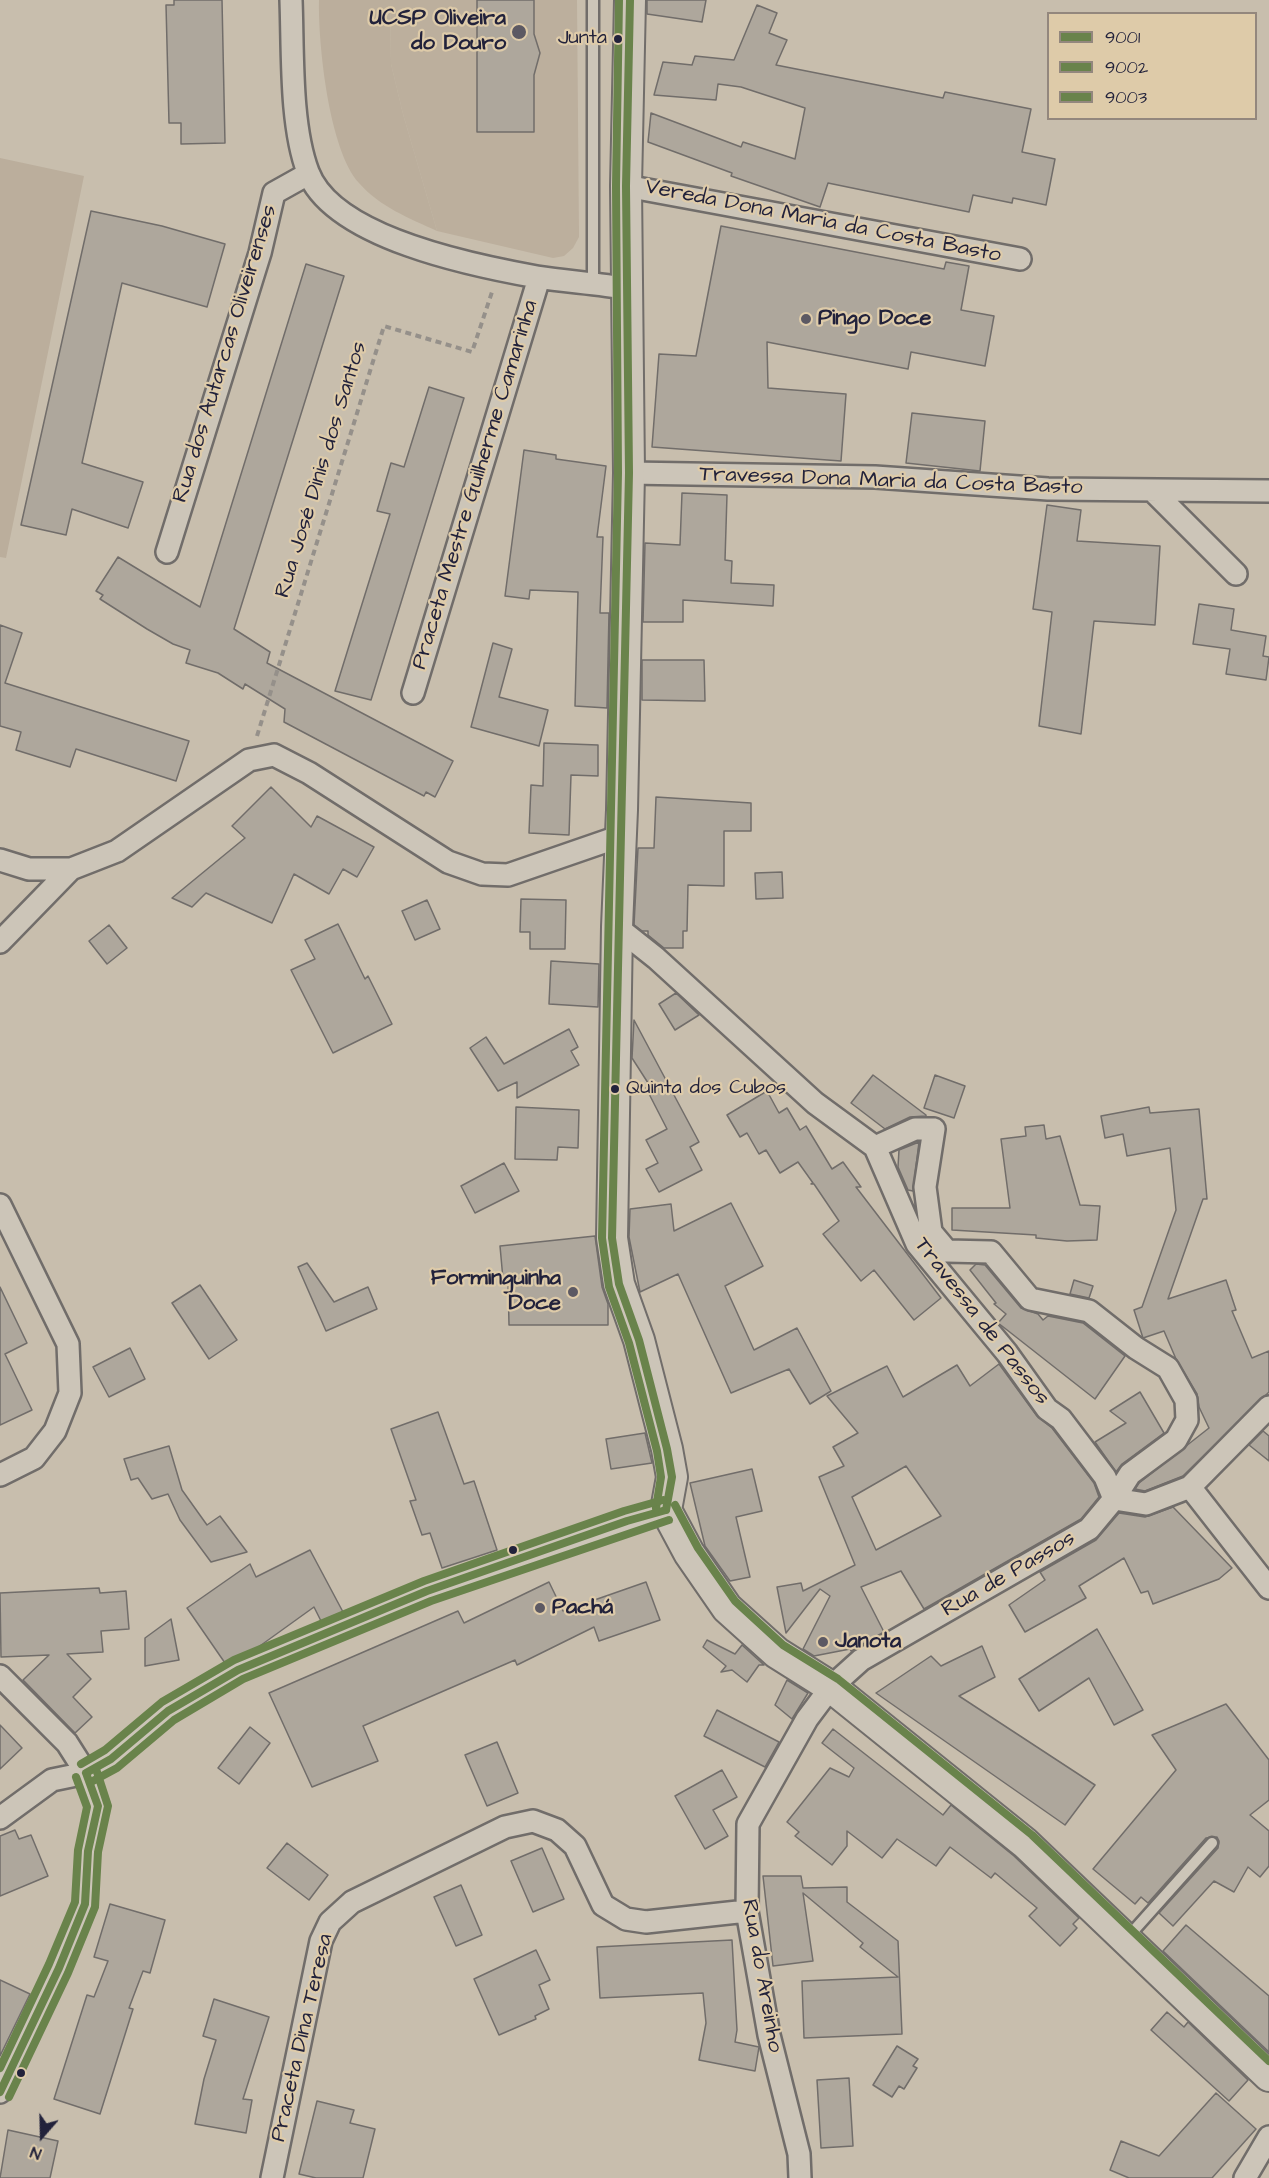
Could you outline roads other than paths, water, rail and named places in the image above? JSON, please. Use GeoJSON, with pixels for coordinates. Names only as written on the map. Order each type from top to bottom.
{"type":"FeatureCollection","features":[{"type":"Feature","properties":{"kind":"street"},"geometry":{"type":"LineString","coordinates":[[291,0],[297,135],[308,174],[330,203],[357,223],[411,247],[539,278],[593,282],[628,288]]}},
{"type":"Feature","properties":{"kind":"street"},"geometry":{"type":"LineString","coordinates":[[630,0],[626,186],[629,473],[617,927],[612,1238],[619,1284],[639,1340],[667,1449],[672,1477],[666,1510],[689,1553],[727,1608],[777,1653],[831,1687],[1025,1843],[1269,2076]]}},
{"type":"Feature","properties":{"kind":"street","name":"Rua dos Autarcas Oliveirenses"},"geometry":{"type":"LineString","coordinates":[[167,552],[260,253],[274,192],[308,174]]}},
{"type":"Feature","properties":{"kind":"street","name":"Vereda Dona Maria da Costa Basto"},"geometry":{"type":"LineString","coordinates":[[626,186],[1020,259]]}},
{"type":"Feature","properties":{"kind":"street","name":"Praceta Mestre Guilherme Camarinha"},"geometry":{"type":"LineString","coordinates":[[413,693],[539,278]]}},
{"type":"Feature","properties":{"kind":"street","name":"Travessa Dona Maria da Costa Basto"},"geometry":{"type":"LineString","coordinates":[[629,473],[875,477],[1048,489],[1154,492],[1269,491]]}},
{"type":"Feature","properties":{"kind":"street"},"geometry":{"type":"LineString","coordinates":[[1154,492],[1236,574]]}},
{"type":"Feature","properties":{"kind":"street"},"geometry":{"type":"LineString","coordinates":[[0,860],[29,869],[71,869],[117,851],[249,760],[274,755],[309,773],[448,862],[482,874],[508,874],[621,836]]}},
{"type":"Feature","properties":{"kind":"street"},"geometry":{"type":"LineString","coordinates":[[0,942],[71,869]]}},
{"type":"Feature","properties":{"kind":"street"},"geometry":{"type":"LineString","coordinates":[[617,927],[656,958],[815,1103],[875,1147]]}},
{"type":"Feature","properties":{"kind":"street","name":"Rua de Passos"},"geometry":{"type":"LineString","coordinates":[[831,1687],[861,1660],[1089,1529],[1114,1499],[1130,1474],[1176,1440],[1186,1420],[1186,1400],[1168,1368],[1136,1348],[1089,1311],[1030,1299],[991,1252],[947,1251],[932,1232],[925,1187],[934,1129],[915,1128],[875,1147]]}},
{"type":"Feature","properties":{"kind":"street","name":"Travessa de Passos"},"geometry":{"type":"LineString","coordinates":[[875,1147],[916,1244],[1007,1353],[1047,1409],[1061,1419],[1105,1476],[1114,1499]]}},
{"type":"Feature","properties":{"kind":"street"},"geometry":{"type":"LineString","coordinates":[[0,1205],[68,1344],[70,1393],[55,1431],[34,1458],[0,1475]]}},
{"type":"Feature","properties":{"kind":"street"},"geometry":{"type":"LineString","coordinates":[[1114,1499],[1146,1504],[1190,1487],[1269,1407]]}},
{"type":"Feature","properties":{"kind":"street"},"geometry":{"type":"LineString","coordinates":[[1190,1487],[1269,1588]]}},
{"type":"Feature","properties":{"kind":"street"},"geometry":{"type":"LineString","coordinates":[[0,1818],[52,1780],[86,1773],[111,1759],[168,1711],[238,1670],[427,1592],[627,1521],[666,1510]]}},
{"type":"Feature","properties":{"kind":"street"},"geometry":{"type":"LineString","coordinates":[[0,1676],[67,1743],[86,1773],[98,1806],[88,1851],[85,1905],[59,1968],[0,2092]]}},
{"type":"Feature","properties":{"kind":"street","name":"Rua do Areinho"},"geometry":{"type":"LineString","coordinates":[[800,2178],[799,2154],[769,2035],[747,1911],[748,1824],[807,1719],[831,1687]]}},
{"type":"Feature","properties":{"kind":"street","name":"Praceta Dina Teresa"},"geometry":{"type":"LineString","coordinates":[[272,2178],[321,1941],[330,1922],[352,1902],[504,1827],[533,1821],[557,1830],[575,1846],[603,1905],[626,1919],[646,1922],[747,1911]]}},
{"type":"Feature","properties":{"kind":"street"},"geometry":{"type":"LineString","coordinates":[[1245,2178],[1269,2137]]}},
{"type":"Feature","properties":{"kind":"lane"},"geometry":{"type":"LineString","coordinates":[[593,0],[593,282]]}},
{"type":"Feature","properties":{"kind":"lane"},"geometry":{"type":"LineString","coordinates":[[1126,1940],[1212,1844]]}},
{"type":"Feature","properties":{"kind":"place","name":"UCSP Oliveira do Douro"},"geometry":{"type":"Point","coordinates":[519,32]}},
{"type":"Feature","properties":{"kind":"place","name":"Junta"},"geometry":{"type":"Point","coordinates":[618,39]}},
{"type":"Feature","properties":{"kind":"place","name":"Pingo Doce"},"geometry":{"type":"Point","coordinates":[806,319]}},
{"type":"Feature","properties":{"kind":"place","name":"Quinta dos Cubos"},"geometry":{"type":"Point","coordinates":[615,1089]}},
{"type":"Feature","properties":{"kind":"place","name":"Forminguinha Doce"},"geometry":{"type":"Point","coordinates":[573,1292]}},
{"type":"Feature","properties":{"kind":"place","name":"Pachá"},"geometry":{"type":"Point","coordinates":[540,1608]}},
{"type":"Feature","properties":{"kind":"place","name":"Janota"},"geometry":{"type":"Point","coordinates":[823,1642]}}]}
